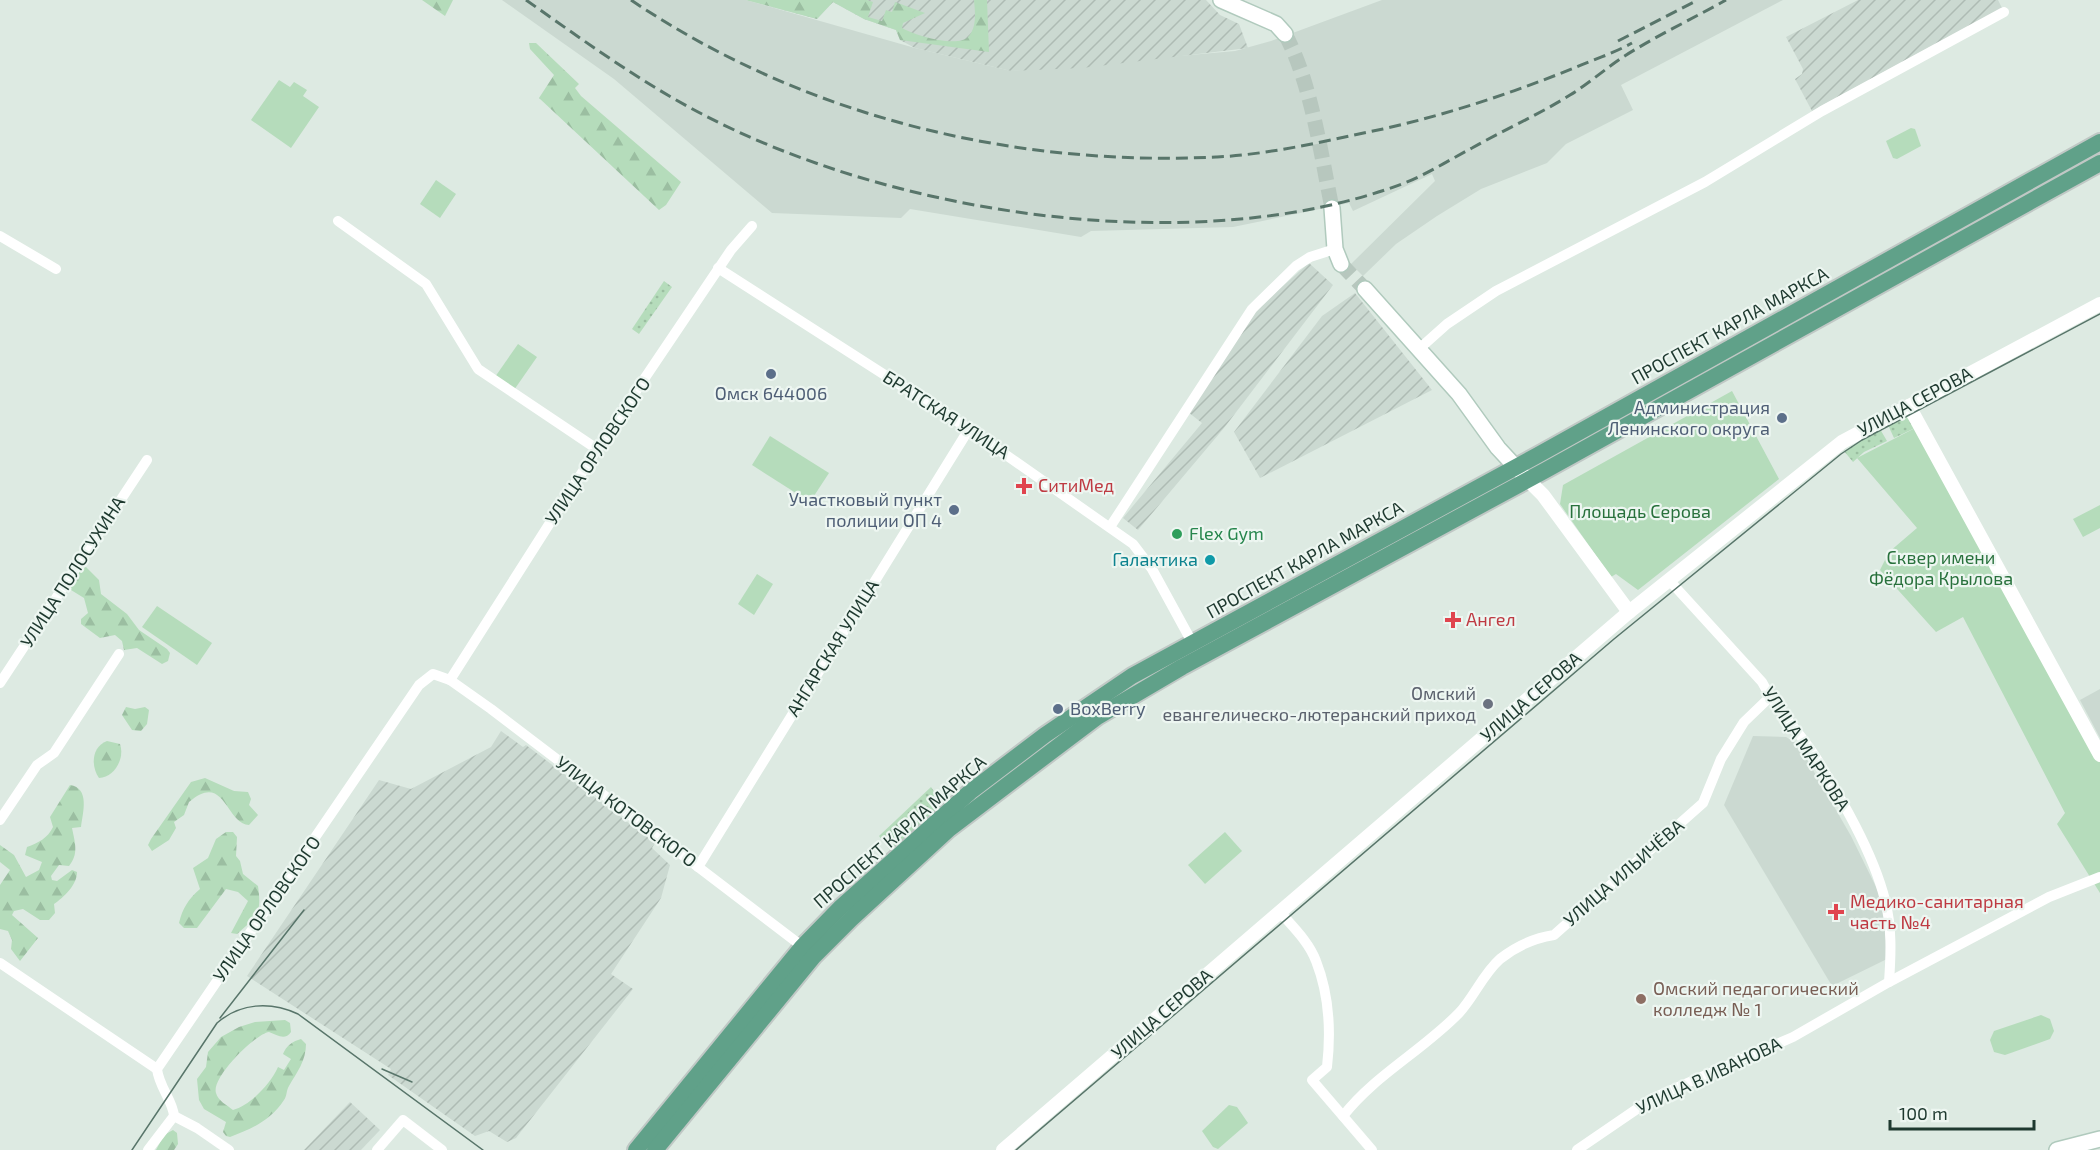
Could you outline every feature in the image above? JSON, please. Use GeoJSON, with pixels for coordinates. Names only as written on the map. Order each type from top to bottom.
{"type":"FeatureCollection","features":[{"type":"Feature","properties":{"kind":"main road"},"geometry":{"type":"LineString","coordinates":[[1221,0],[1275,24],[1285,34]]}},
{"type":"Feature","properties":{"kind":"main road","name":"ПРОСПЕКТ КАРЛА МАРКСА"},"geometry":{"type":"LineString","coordinates":[[636,1150],[808,951],[949,828],[1097,717],[1182,667],[1528,480],[2100,142]]}},
{"type":"Feature","properties":{"kind":"main road","name":"ПРОСПЕКТ КАРЛА МАРКСА"},"geometry":{"type":"LineString","coordinates":[[656,1150],[840,908],[970,792],[1045,735],[1122,681],[1516,467],[2100,163]]}},
{"type":"Feature","properties":{"kind":"main road"},"geometry":{"type":"LineString","coordinates":[[1332,208],[1335,249],[1341,264]]}},
{"type":"Feature","properties":{"kind":"main road"},"geometry":{"type":"LineString","coordinates":[[1365,289],[1459,394],[1498,448],[1528,480]]}},
{"type":"Feature","properties":{"kind":"main road"},"geometry":{"type":"LineString","coordinates":[[2057,1150],[2100,1139]]}},
{"type":"Feature","properties":{"kind":"street"},"geometry":{"type":"LineString","coordinates":[[1419,349],[1447,324],[1496,291],[1705,182],[1822,111],[2004,12]]}},
{"type":"Feature","properties":{"kind":"street"},"geometry":{"type":"LineString","coordinates":[[338,221],[426,284],[478,369],[597,449]]}},
{"type":"Feature","properties":{"kind":"street","name":"УЛИЦА ОРЛОВСКОГО"},"geometry":{"type":"LineString","coordinates":[[450,680],[597,449],[718,268],[752,226]]}},
{"type":"Feature","properties":{"kind":"street"},"geometry":{"type":"LineString","coordinates":[[0,236],[56,269]]}},
{"type":"Feature","properties":{"kind":"street"},"geometry":{"type":"LineString","coordinates":[[1110,527],[1252,309],[1296,266],[1310,257],[1335,249]]}},
{"type":"Feature","properties":{"kind":"street","name":"БРАТСКАЯ УЛИЦА"},"geometry":{"type":"LineString","coordinates":[[718,268],[969,429],[1110,527],[1142,552],[1193,644]]}},
{"type":"Feature","properties":{"kind":"street","name":"УЛИЦА СЕРОВА"},"geometry":{"type":"LineString","coordinates":[[1003,1150],[1629,612],[1842,441],[2100,304]]}},
{"type":"Feature","properties":{"kind":"street"},"geometry":{"type":"LineString","coordinates":[[1909,406],[2100,755]]}},
{"type":"Feature","properties":{"kind":"street","name":"АНГАРСКАЯ УЛИЦА"},"geometry":{"type":"LineString","coordinates":[[698,867],[969,429]]}},
{"type":"Feature","properties":{"kind":"street","name":"УЛИЦА ПОЛОСУХИНА"},"geometry":{"type":"LineString","coordinates":[[0,683],[147,460]]}},
{"type":"Feature","properties":{"kind":"street"},"geometry":{"type":"LineString","coordinates":[[1528,480],[1543,495],[1629,612]]}},
{"type":"Feature","properties":{"kind":"street","name":"УЛИЦА МАРКОВА"},"geometry":{"type":"LineString","coordinates":[[1669,580],[1762,682],[1770,697],[1815,756],[1850,816],[1877,876],[1885,900],[1890,928],[1889,982]]}},
{"type":"Feature","properties":{"kind":"street"},"geometry":{"type":"LineString","coordinates":[[0,820],[37,765],[54,753],[119,654]]}},
{"type":"Feature","properties":{"kind":"street","name":"УЛИЦА ОРЛОВСКОГО"},"geometry":{"type":"LineString","coordinates":[[157,1070],[419,685],[433,674]]}},
{"type":"Feature","properties":{"kind":"street","name":"УЛИЦА КОТОВСКОГО"},"geometry":{"type":"LineString","coordinates":[[433,674],[450,680],[808,951]]}},
{"type":"Feature","properties":{"kind":"street","name":"УЛИЦА ИЛЬИЧЁВА"},"geometry":{"type":"LineString","coordinates":[[1343,1116],[1369,1087],[1457,1015],[1474,996],[1488,972],[1502,958],[1537,938],[1554,935],[1703,803],[1721,759],[1744,722],[1770,697]]}},
{"type":"Feature","properties":{"kind":"street","name":"УЛИЦА В.ИВАНОВА"},"geometry":{"type":"LineString","coordinates":[[1577,1150],[1646,1102],[1793,1037],[1889,982],[2049,897],[2100,877]]}},
{"type":"Feature","properties":{"kind":"street"},"geometry":{"type":"LineString","coordinates":[[1280,912],[1308,946],[1316,961],[1326,1001],[1330,1038],[1327,1067],[1312,1080],[1372,1150]]}},
{"type":"Feature","properties":{"kind":"street"},"geometry":{"type":"LineString","coordinates":[[0,963],[157,1070],[158,1080],[174,1110],[174,1116],[147,1150]]}},
{"type":"Feature","properties":{"kind":"street"},"geometry":{"type":"LineString","coordinates":[[174,1116],[197,1128],[229,1150]]}},
{"type":"Feature","properties":{"kind":"street"},"geometry":{"type":"LineString","coordinates":[[377,1150],[403,1120],[442,1150]]}},
{"type":"Feature","properties":{"kind":"shaded area"},"geometry":{"type":"Polygon","coordinates":[[[502,0],[746,0],[915,48],[1011,71],[1235,51],[1271,41],[1382,0],[1783,0],[1621,85],[1633,110],[1566,144],[1547,163],[1481,189],[1437,216],[1396,244],[1363,276],[1351,264],[1435,181],[1432,174],[1353,211],[1349,203],[1233,227],[1091,231],[1081,237],[910,209],[901,218],[772,213],[614,79],[502,0]]]}},
{"type":"Feature","properties":{"kind":"shaded area"},"geometry":{"type":"Polygon","coordinates":[[[746,0],[1206,0],[1220,15],[1239,24],[1248,48],[1082,68],[1011,71],[915,48],[900,40],[896,30],[864,19],[833,2],[817,19],[746,0]]]}},
{"type":"Feature","properties":{"kind":"shaded area"},"geometry":{"type":"Polygon","coordinates":[[[1858,0],[1998,0],[2002,8],[1812,111],[1795,79],[1802,74],[1803,69],[1786,37],[1858,0]]]}},
{"type":"Feature","properties":{"kind":"shaded area"},"geometry":{"type":"Polygon","coordinates":[[[1309,263],[1333,285],[1224,428],[1138,530],[1123,518],[1202,423],[1188,412],[1261,305],[1309,263]]]}},
{"type":"Feature","properties":{"kind":"shaded area"},"geometry":{"type":"Polygon","coordinates":[[[1355,293],[1432,390],[1260,478],[1234,432],[1322,316],[1355,293]]]}},
{"type":"Feature","properties":{"kind":"shaded area"},"geometry":{"type":"Polygon","coordinates":[[[2100,689],[2100,738],[2080,700],[2100,689]]]}},
{"type":"Feature","properties":{"kind":"shaded area"},"geometry":{"type":"Polygon","coordinates":[[[501,731],[523,747],[526,745],[655,843],[652,848],[670,865],[661,898],[611,974],[633,989],[516,1138],[507,1142],[489,1131],[475,1136],[388,1075],[391,1069],[247,976],[379,780],[411,789],[491,747],[501,731]]]}},
{"type":"Feature","properties":{"kind":"shaded area"},"geometry":{"type":"Polygon","coordinates":[[[1753,736],[1786,737],[1798,744],[1851,836],[1880,895],[1887,930],[1887,959],[1832,986],[1724,805],[1753,736]]]}},
{"type":"Feature","properties":{"kind":"shaded area"},"geometry":{"type":"Polygon","coordinates":[[[350,1102],[380,1130],[361,1150],[304,1150],[350,1102]]]}},
{"type":"Feature","properties":{"kind":"green space"},"geometry":{"type":"Polygon","coordinates":[[[422,0],[453,0],[445,16],[422,0]]]}},
{"type":"Feature","properties":{"kind":"green space"},"geometry":{"type":"Polygon","coordinates":[[[746,0],[867,0],[873,2],[868,17],[882,21],[886,10],[892,12],[895,2],[925,13],[903,23],[902,28],[936,40],[956,41],[964,40],[972,32],[975,19],[974,0],[987,0],[989,52],[900,40],[896,30],[864,19],[833,2],[817,19],[746,0]]]}},
{"type":"Feature","properties":{"kind":"green space"},"geometry":{"type":"Polygon","coordinates":[[[529,43],[536,43],[579,84],[575,88],[581,96],[681,182],[666,205],[659,210],[539,98],[554,75],[530,49],[529,43]]]}},
{"type":"Feature","properties":{"kind":"green space"},"geometry":{"type":"Polygon","coordinates":[[[279,80],[290,87],[294,82],[307,90],[303,96],[319,107],[291,148],[251,120],[279,80]]]}},
{"type":"Feature","properties":{"kind":"green space"},"geometry":{"type":"Polygon","coordinates":[[[1911,128],[1915,129],[1921,146],[1897,159],[1893,158],[1886,141],[1911,128]]]}},
{"type":"Feature","properties":{"kind":"green space"},"geometry":{"type":"Polygon","coordinates":[[[436,180],[456,194],[440,218],[420,204],[436,180]]]}},
{"type":"Feature","properties":{"kind":"green space"},"geometry":{"type":"Polygon","coordinates":[[[664,281],[672,287],[639,334],[632,329],[664,281]]]}},
{"type":"Feature","properties":{"kind":"green space"},"geometry":{"type":"Polygon","coordinates":[[[518,344],[537,357],[514,390],[495,377],[518,344]]]}},
{"type":"Feature","properties":{"kind":"green space","name":"Площадь Серова"},"geometry":{"type":"Polygon","coordinates":[[[1732,391],[1779,479],[1638,590],[1616,574],[1611,577],[1560,504],[1563,485],[1732,391]]]}},
{"type":"Feature","properties":{"kind":"green space"},"geometry":{"type":"Polygon","coordinates":[[[1905,416],[1917,427],[1894,438],[1888,425],[1905,416]]]}},
{"type":"Feature","properties":{"kind":"green space","name":"Сквер имени Фёдора Крылова"},"geometry":{"type":"Polygon","coordinates":[[[1917,427],[2100,762],[2100,893],[2057,824],[2065,813],[1963,617],[1936,632],[1880,570],[1889,552],[1917,528],[1857,458],[1917,427]]]}},
{"type":"Feature","properties":{"kind":"green space"},"geometry":{"type":"Polygon","coordinates":[[[1880,429],[1887,441],[1864,452],[1853,462],[1844,451],[1880,429]]]}},
{"type":"Feature","properties":{"kind":"green space"},"geometry":{"type":"Polygon","coordinates":[[[770,436],[829,473],[810,502],[752,465],[770,436]]]}},
{"type":"Feature","properties":{"kind":"green space"},"geometry":{"type":"Polygon","coordinates":[[[2100,505],[2100,528],[2083,537],[2073,519],[2100,505]]]}},
{"type":"Feature","properties":{"kind":"green space"},"geometry":{"type":"Polygon","coordinates":[[[86,567],[99,580],[101,594],[127,614],[139,630],[167,649],[170,653],[168,661],[162,664],[137,648],[124,650],[122,641],[115,635],[100,638],[81,624],[81,619],[88,613],[84,598],[71,590],[69,585],[77,572],[86,567]]]}},
{"type":"Feature","properties":{"kind":"green space"},"geometry":{"type":"Polygon","coordinates":[[[757,574],[773,584],[754,615],[738,604],[757,574]]]}},
{"type":"Feature","properties":{"kind":"green space"},"geometry":{"type":"Polygon","coordinates":[[[157,606],[212,643],[197,665],[142,627],[157,606]]]}},
{"type":"Feature","properties":{"kind":"green space"},"geometry":{"type":"Polygon","coordinates":[[[126,707],[135,709],[145,707],[149,710],[147,724],[141,731],[132,730],[122,715],[126,707]]]}},
{"type":"Feature","properties":{"kind":"green space"},"geometry":{"type":"Polygon","coordinates":[[[107,741],[120,744],[120,761],[110,774],[99,778],[94,763],[95,752],[107,741]]]}},
{"type":"Feature","properties":{"kind":"green space"},"geometry":{"type":"Polygon","coordinates":[[[205,778],[234,791],[248,792],[251,799],[249,805],[258,815],[249,825],[241,822],[217,795],[210,792],[201,794],[189,802],[184,815],[174,822],[176,828],[169,840],[152,851],[148,845],[151,839],[191,782],[205,778]]]}},
{"type":"Feature","properties":{"kind":"green space"},"geometry":{"type":"Polygon","coordinates":[[[70,785],[76,787],[83,796],[81,827],[72,828],[75,848],[72,862],[69,866],[59,865],[51,876],[52,880],[57,881],[72,870],[77,872],[75,882],[54,904],[55,913],[49,920],[40,920],[23,909],[14,911],[12,915],[38,938],[20,961],[11,949],[12,940],[8,931],[0,929],[0,885],[10,870],[0,862],[0,845],[14,855],[26,877],[39,870],[42,862],[25,855],[27,847],[42,840],[51,831],[53,827],[50,817],[70,785]]]}},
{"type":"Feature","properties":{"kind":"green space"},"geometry":{"type":"Polygon","coordinates":[[[931,787],[945,808],[893,854],[879,836],[931,787]]]}},
{"type":"Feature","properties":{"kind":"green space"},"geometry":{"type":"Polygon","coordinates":[[[226,832],[233,832],[237,837],[236,856],[240,861],[243,874],[258,886],[259,903],[256,914],[237,934],[231,933],[248,901],[238,892],[226,889],[197,928],[184,928],[179,923],[182,913],[189,900],[200,889],[193,868],[208,858],[216,839],[226,832]]]}},
{"type":"Feature","properties":{"kind":"green space"},"geometry":{"type":"Polygon","coordinates":[[[1225,832],[1242,851],[1205,884],[1188,865],[1225,832]]]}},
{"type":"Feature","properties":{"kind":"green space"},"geometry":{"type":"Polygon","coordinates":[[[2041,1015],[2050,1019],[2054,1031],[2050,1039],[2005,1055],[1994,1052],[1990,1040],[1994,1031],[2041,1015]]]}},
{"type":"Feature","properties":{"kind":"green space"},"geometry":{"type":"Polygon","coordinates":[[[285,1020],[290,1023],[289,1035],[281,1036],[269,1032],[254,1040],[235,1058],[220,1077],[216,1093],[221,1101],[233,1110],[240,1108],[265,1087],[278,1067],[284,1070],[291,1059],[283,1054],[284,1051],[290,1044],[301,1039],[306,1044],[304,1056],[285,1098],[273,1113],[260,1123],[246,1131],[230,1137],[226,1136],[223,1132],[226,1122],[204,1109],[199,1100],[197,1079],[206,1067],[208,1052],[221,1037],[239,1027],[255,1022],[285,1020]]]}},
{"type":"Feature","properties":{"kind":"green space"},"geometry":{"type":"Polygon","coordinates":[[[1229,1105],[1237,1107],[1248,1123],[1218,1149],[1213,1147],[1202,1131],[1229,1105]]]}},
{"type":"Feature","properties":{"kind":"green space"},"geometry":{"type":"Polygon","coordinates":[[[173,1130],[177,1133],[178,1144],[174,1150],[156,1150],[164,1135],[173,1130]]]}},
{"type":"Feature","properties":{"kind":"tunnel"},"geometry":{"type":"LineString","coordinates":[[1285,34],[1302,74],[1308,96],[1332,208]]}},
{"type":"Feature","properties":{"kind":"tunnel"},"geometry":{"type":"LineString","coordinates":[[1341,264],[1365,289]]}},
{"type":"Feature","properties":{"kind":"tram line"},"geometry":{"type":"LineString","coordinates":[[1016,1150],[1614,639],[1841,454],[1862,440],[2100,314]]}},
{"type":"Feature","properties":{"kind":"tram line"},"geometry":{"type":"LineString","coordinates":[[220,1018],[304,910]]}},
{"type":"Feature","properties":{"kind":"tram line"},"geometry":{"type":"LineString","coordinates":[[132,1150],[217,1023],[235,1011],[256,1006],[277,1007],[298,1014],[483,1150]]}},
{"type":"Feature","properties":{"kind":"tram line"},"geometry":{"type":"LineString","coordinates":[[382,1069],[412,1082]]}},
{"type":"Feature","properties":{"kind":"railway"},"geometry":{"type":"LineString","coordinates":[[526,0],[656,88],[702,114],[779,149],[863,178],[953,201],[1046,216],[1140,222],[1232,220],[1320,207],[1402,184],[1429,172],[1558,102],[1636,49],[1726,0]]}},
{"type":"Feature","properties":{"kind":"railway"},"geometry":{"type":"LineString","coordinates":[[631,0],[697,40],[766,75],[838,103],[911,126],[986,142],[1063,153],[1140,158],[1217,157],[1259,153],[1383,129],[1432,117],[1504,94],[1632,43]]}},
{"type":"Feature","properties":{"kind":"railway"},"geometry":{"type":"LineString","coordinates":[[1618,41],[1698,0]]}},
{"type":"Feature","properties":{"kind":"place","name":"Омск 644006"},"geometry":{"type":"Point","coordinates":[771,374]}},
{"type":"Feature","properties":{"kind":"place","name":"Администрация Ленинского округа"},"geometry":{"type":"Point","coordinates":[1782,418]}},
{"type":"Feature","properties":{"kind":"place","name":"СитиМед"},"geometry":{"type":"Point","coordinates":[1024,486]}},
{"type":"Feature","properties":{"kind":"place","name":"Участковый пункт полиции ОП 4"},"geometry":{"type":"Point","coordinates":[954,510]}},
{"type":"Feature","properties":{"kind":"place","name":"Flex Gym"},"geometry":{"type":"Point","coordinates":[1177,534]}},
{"type":"Feature","properties":{"kind":"place","name":"Галактика"},"geometry":{"type":"Point","coordinates":[1210,560]}},
{"type":"Feature","properties":{"kind":"place","name":"Ангел"},"geometry":{"type":"Point","coordinates":[1453,620]}},
{"type":"Feature","properties":{"kind":"place","name":"Омский евангелическо-лютеранский приход"},"geometry":{"type":"Point","coordinates":[1488,704]}},
{"type":"Feature","properties":{"kind":"place","name":"BoxBerry"},"geometry":{"type":"Point","coordinates":[1058,709]}},
{"type":"Feature","properties":{"kind":"place","name":"Медико-санитарная часть №4"},"geometry":{"type":"Point","coordinates":[1836,912]}},
{"type":"Feature","properties":{"kind":"place","name":"Омский педагогический колледж № 1"},"geometry":{"type":"Point","coordinates":[1641,999]}}]}
